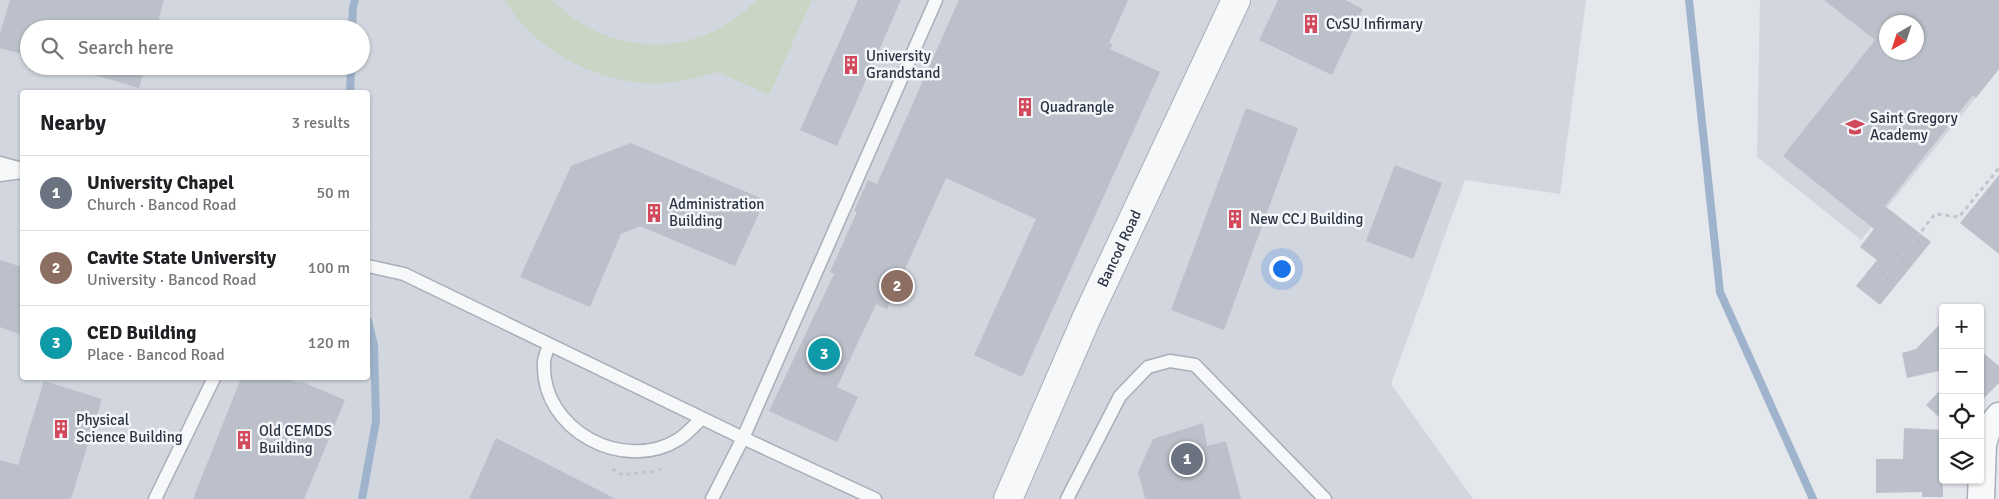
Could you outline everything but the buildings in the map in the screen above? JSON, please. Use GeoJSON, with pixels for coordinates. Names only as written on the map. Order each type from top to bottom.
{"type":"FeatureCollection","features":[{"type":"Feature","properties":{"kind":"street","name":"Bancod Road"},"geometry":{"type":"LineString","coordinates":[[1008,499],[1095,300],[1236,0]]}},
{"type":"Feature","properties":{"kind":"street"},"geometry":{"type":"LineString","coordinates":[[1981,499],[1983,444],[1987,431],[1999,416]]}},
{"type":"Feature","properties":{"kind":"lane"},"geometry":{"type":"LineString","coordinates":[[712,499],[743,438],[936,0]]}},
{"type":"Feature","properties":{"kind":"lane"},"geometry":{"type":"LineString","coordinates":[[0,163],[20,169]]}},
{"type":"Feature","properties":{"kind":"lane"},"geometry":{"type":"LineString","coordinates":[[0,175],[20,170]]}},
{"type":"Feature","properties":{"kind":"lane"},"geometry":{"type":"LineString","coordinates":[[370,266],[404,274],[743,438],[875,499]]}},
{"type":"Feature","properties":{"kind":"lane"},"geometry":{"type":"LineString","coordinates":[[549,345],[544,362],[545,382],[550,398],[570,426],[584,437],[599,445],[615,450],[648,450],[664,446],[679,439],[702,418]]}},
{"type":"Feature","properties":{"kind":"lane"},"geometry":{"type":"LineString","coordinates":[[1067,499],[1120,396],[1148,367],[1170,361],[1195,365],[1325,499]]}},
{"type":"Feature","properties":{"kind":"lane"},"geometry":{"type":"LineString","coordinates":[[155,499],[213,380]]}},
{"type":"Feature","properties":{"kind":"path"},"geometry":{"type":"LineString","coordinates":[[1882,281],[1936,214],[1959,217],[1999,168]]}},
{"type":"Feature","properties":{"kind":"shaded area"},"geometry":{"type":"Polygon","coordinates":[[[0,0],[1586,0],[1560,194],[1465,180],[1391,384],[1473,499],[0,499],[0,0]]]}},
{"type":"Feature","properties":{"kind":"shaded area","name":"Saint Gregory Academy"},"geometry":{"type":"Polygon","coordinates":[[[1760,0],[1999,0],[1999,69],[1861,240],[1757,157],[1760,0]]]}},
{"type":"Feature","properties":{"kind":"green space"},"geometry":{"type":"Polygon","coordinates":[[[504,0],[552,0],[569,15],[607,36],[628,42],[671,44],[693,39],[714,31],[737,17],[757,0],[812,0],[769,95],[718,72],[666,83],[647,83],[608,77],[571,62],[554,52],[519,21],[504,0]]]}},
{"type":"Feature","properties":{"kind":"waterway"},"geometry":{"type":"LineString","coordinates":[[352,20],[355,0]]}},
{"type":"Feature","properties":{"kind":"waterway"},"geometry":{"type":"LineString","coordinates":[[1689,0],[1720,292],[1813,499]]}},
{"type":"Feature","properties":{"kind":"waterway"},"geometry":{"type":"LineString","coordinates":[[350,90],[351,75]]}},
{"type":"Feature","properties":{"kind":"waterway"},"geometry":{"type":"LineString","coordinates":[[362,499],[376,421],[374,345],[370,329]]}},
{"type":"Feature","properties":{"kind":"place","name":"CvSU Infirmary"},"geometry":{"type":"Point","coordinates":[1311,24]}},
{"type":"Feature","properties":{"kind":"place","name":"University Grandstand"},"geometry":{"type":"Point","coordinates":[851,65]}},
{"type":"Feature","properties":{"kind":"place","name":"Quadrangle"},"geometry":{"type":"Point","coordinates":[1025,107]}},
{"type":"Feature","properties":{"kind":"place","name":"Saint Gregory Academy"},"geometry":{"type":"Point","coordinates":[1855,127]}},
{"type":"Feature","properties":{"kind":"place","name":"Administration Building"},"geometry":{"type":"Point","coordinates":[654,213]}},
{"type":"Feature","properties":{"kind":"place","name":"New CCJ Building"},"geometry":{"type":"Point","coordinates":[1235,219]}},
{"type":"Feature","properties":{"kind":"place","name":"Cavite State University"},"geometry":{"type":"Point","coordinates":[897,286]}},
{"type":"Feature","properties":{"kind":"place","name":"CED Building"},"geometry":{"type":"Point","coordinates":[824,354]}},
{"type":"Feature","properties":{"kind":"place","name":"Physical Science Building"},"geometry":{"type":"Point","coordinates":[61,429]}},
{"type":"Feature","properties":{"kind":"place","name":"Old CEMDS Building"},"geometry":{"type":"Point","coordinates":[244,440]}},
{"type":"Feature","properties":{"kind":"place","name":"University Chapel"},"geometry":{"type":"Point","coordinates":[1187,459]}}]}
